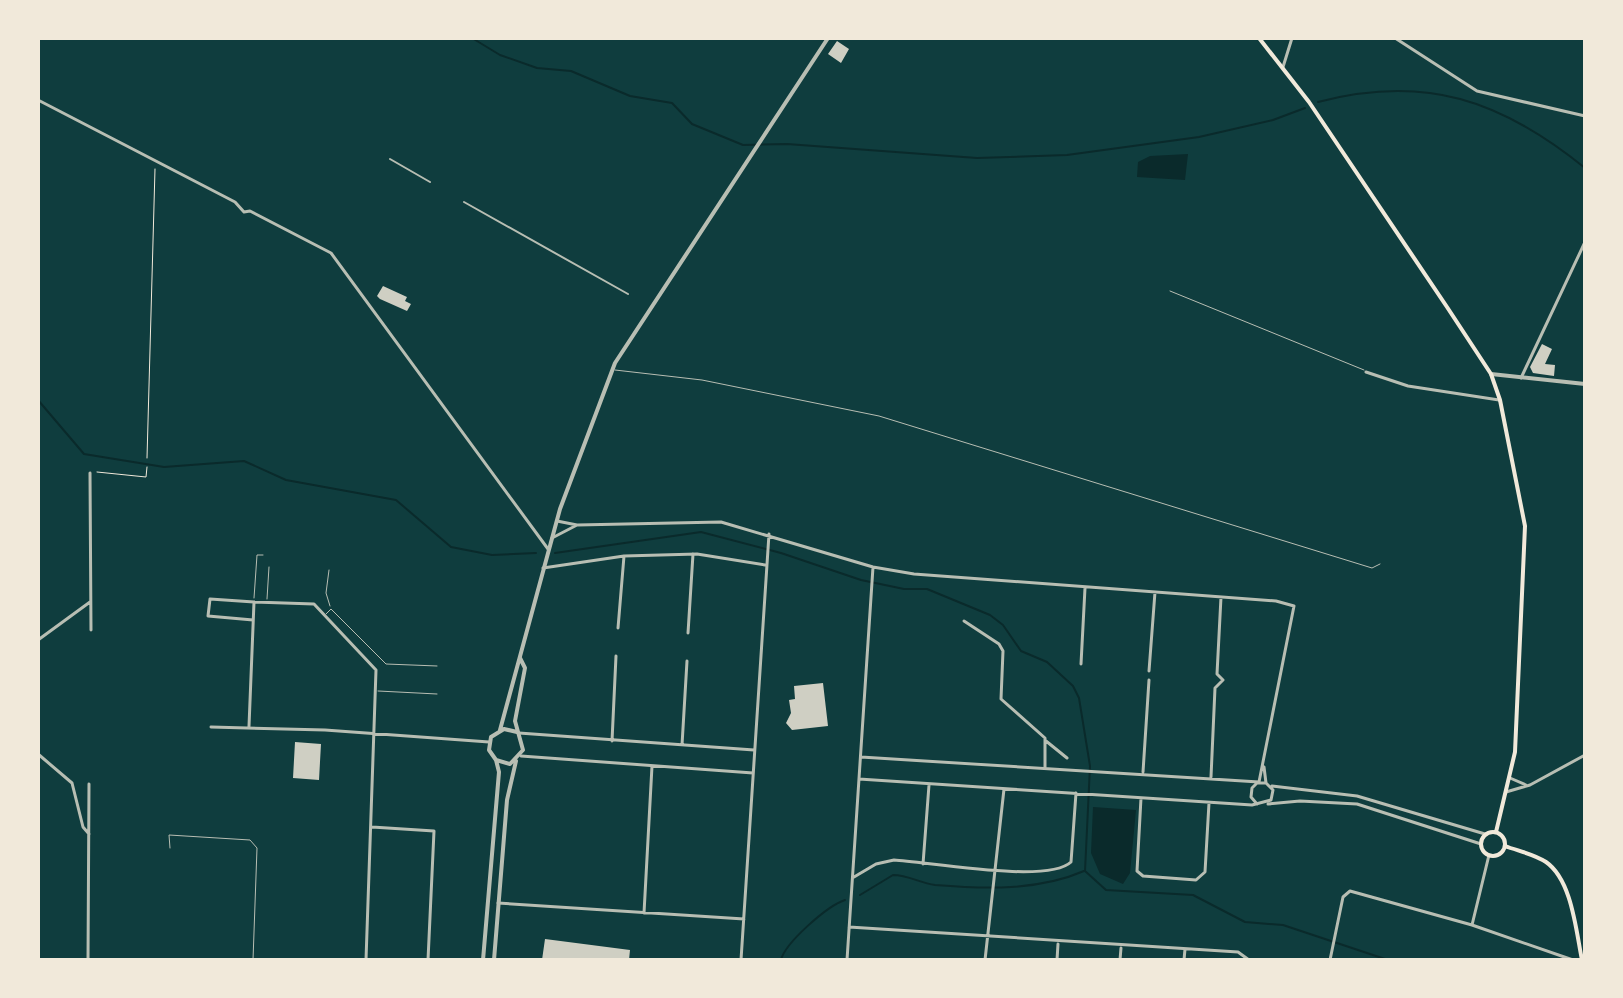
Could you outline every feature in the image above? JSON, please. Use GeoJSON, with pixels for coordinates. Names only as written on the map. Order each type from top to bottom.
{"type":"FeatureCollection","features":[{"type":"Feature","properties":{"kind":"main road"},"geometry":{"type":"LineString","coordinates":[[1259,38],[1283,67],[1491,374],[1500,400],[1525,526],[1516,738],[1510,778],[1496,832]]}},
{"type":"Feature","properties":{"kind":"main road"},"geometry":{"type":"LineString","coordinates":[[1496,832],[1485,834],[1481,844],[1489,855],[1499,854],[1505,846]]}},
{"type":"Feature","properties":{"kind":"main road"},"geometry":{"type":"LineString","coordinates":[[1496,832],[1503,838],[1505,846]]}},
{"type":"Feature","properties":{"kind":"main road"},"geometry":{"type":"LineString","coordinates":[[1505,846],[1538,858],[1555,871],[1564,887],[1582,960]]}},
{"type":"Feature","properties":{"kind":"street"},"geometry":{"type":"LineString","coordinates":[[483,960],[499,772],[489,750],[489,742],[500,730],[514,665],[520,658],[551,539],[612,370],[828,38]]}},
{"type":"Feature","properties":{"kind":"street"},"geometry":{"type":"LineString","coordinates":[[1283,67],[1292,38]]}},
{"type":"Feature","properties":{"kind":"street"},"geometry":{"type":"LineString","coordinates":[[1398,39],[1477,91],[1585,116]]}},
{"type":"Feature","properties":{"kind":"street"},"geometry":{"type":"LineString","coordinates":[[38,100],[235,202],[244,212],[250,211],[331,253],[548,549]]}},
{"type":"Feature","properties":{"kind":"street"},"geometry":{"type":"LineString","coordinates":[[390,159],[430,182]]}},
{"type":"Feature","properties":{"kind":"street"},"geometry":{"type":"LineString","coordinates":[[464,202],[628,294]]}},
{"type":"Feature","properties":{"kind":"street"},"geometry":{"type":"LineString","coordinates":[[1521,378],[1585,242]]}},
{"type":"Feature","properties":{"kind":"street"},"geometry":{"type":"LineString","coordinates":[[1366,372],[1408,386],[1500,400]]}},
{"type":"Feature","properties":{"kind":"street"},"geometry":{"type":"LineString","coordinates":[[1491,374],[1585,384]]}},
{"type":"Feature","properties":{"kind":"street"},"geometry":{"type":"LineString","coordinates":[[90,473],[91,630]]}},
{"type":"Feature","properties":{"kind":"street"},"geometry":{"type":"LineString","coordinates":[[557,521],[577,525],[721,522],[873,567],[965,580],[1276,601],[1294,606],[1264,766],[1259,782],[1250,794],[1257,804]]}},
{"type":"Feature","properties":{"kind":"street"},"geometry":{"type":"LineString","coordinates":[[551,539],[577,525]]}},
{"type":"Feature","properties":{"kind":"street"},"geometry":{"type":"LineString","coordinates":[[741,960],[769,534]]}},
{"type":"Feature","properties":{"kind":"street"},"geometry":{"type":"LineString","coordinates":[[543,568],[624,556],[693,554],[766,564]]}},
{"type":"Feature","properties":{"kind":"street"},"geometry":{"type":"LineString","coordinates":[[688,633],[693,554]]}},
{"type":"Feature","properties":{"kind":"street"},"geometry":{"type":"LineString","coordinates":[[618,628],[624,556]]}},
{"type":"Feature","properties":{"kind":"street"},"geometry":{"type":"LineString","coordinates":[[847,960],[873,567]]}},
{"type":"Feature","properties":{"kind":"street"},"geometry":{"type":"LineString","coordinates":[[1081,664],[1085,588]]}},
{"type":"Feature","properties":{"kind":"street"},"geometry":{"type":"LineString","coordinates":[[1149,671],[1155,592]]}},
{"type":"Feature","properties":{"kind":"street"},"geometry":{"type":"LineString","coordinates":[[1211,777],[1215,688],[1223,680],[1217,674],[1221,597]]}},
{"type":"Feature","properties":{"kind":"street"},"geometry":{"type":"LineString","coordinates":[[253,620],[208,616],[210,599],[314,604],[376,670],[366,960]]}},
{"type":"Feature","properties":{"kind":"street"},"geometry":{"type":"LineString","coordinates":[[38,640],[90,602]]}},
{"type":"Feature","properties":{"kind":"street"},"geometry":{"type":"LineString","coordinates":[[249,726],[254,602]]}},
{"type":"Feature","properties":{"kind":"street"},"geometry":{"type":"LineString","coordinates":[[964,621],[999,644],[1004,657],[1001,699],[1067,758]]}},
{"type":"Feature","properties":{"kind":"street"},"geometry":{"type":"LineString","coordinates":[[612,741],[616,656]]}},
{"type":"Feature","properties":{"kind":"street"},"geometry":{"type":"LineString","coordinates":[[494,960],[507,800],[512,768],[521,756],[523,745],[517,732],[516,714],[525,668],[520,658]]}},
{"type":"Feature","properties":{"kind":"street"},"geometry":{"type":"LineString","coordinates":[[682,745],[687,661]]}},
{"type":"Feature","properties":{"kind":"street"},"geometry":{"type":"LineString","coordinates":[[1143,773],[1149,680]]}},
{"type":"Feature","properties":{"kind":"street"},"geometry":{"type":"LineString","coordinates":[[211,727],[249,726],[489,742]]}},
{"type":"Feature","properties":{"kind":"street"},"geometry":{"type":"LineString","coordinates":[[500,730],[754,750]]}},
{"type":"Feature","properties":{"kind":"street"},"geometry":{"type":"LineString","coordinates":[[1045,768],[1046,741]]}},
{"type":"Feature","properties":{"kind":"street"},"geometry":{"type":"LineString","coordinates":[[38,754],[72,783],[83,827],[89,834]]}},
{"type":"Feature","properties":{"kind":"street"},"geometry":{"type":"LineString","coordinates":[[1506,792],[1530,785],[1585,755]]}},
{"type":"Feature","properties":{"kind":"street"},"geometry":{"type":"LineString","coordinates":[[521,756],[753,773]]}},
{"type":"Feature","properties":{"kind":"street"},"geometry":{"type":"LineString","coordinates":[[861,757],[1259,782],[1287,791],[1357,796],[1485,834]]}},
{"type":"Feature","properties":{"kind":"street"},"geometry":{"type":"LineString","coordinates":[[496,760],[506,764],[516,761]]}},
{"type":"Feature","properties":{"kind":"street"},"geometry":{"type":"LineString","coordinates":[[644,913],[652,766]]}},
{"type":"Feature","properties":{"kind":"street"},"geometry":{"type":"LineString","coordinates":[[1264,766],[1273,797],[1264,804]]}},
{"type":"Feature","properties":{"kind":"street"},"geometry":{"type":"LineString","coordinates":[[1510,778],[1530,785]]}},
{"type":"Feature","properties":{"kind":"street"},"geometry":{"type":"LineString","coordinates":[[859,779],[1209,803],[1300,801],[1357,804],[1481,844]]}},
{"type":"Feature","properties":{"kind":"street"},"geometry":{"type":"LineString","coordinates":[[88,960],[89,784]]}},
{"type":"Feature","properties":{"kind":"street"},"geometry":{"type":"LineString","coordinates":[[923,864],[929,785]]}},
{"type":"Feature","properties":{"kind":"street"},"geometry":{"type":"LineString","coordinates":[[985,960],[998,869],[1004,789]]}},
{"type":"Feature","properties":{"kind":"street"},"geometry":{"type":"LineString","coordinates":[[853,877],[885,861],[1028,872],[1069,865],[1076,793]]}},
{"type":"Feature","properties":{"kind":"street"},"geometry":{"type":"LineString","coordinates":[[1141,798],[1139,874],[1196,880],[1205,872],[1209,803]]}},
{"type":"Feature","properties":{"kind":"street"},"geometry":{"type":"LineString","coordinates":[[372,827],[434,831],[428,960]]}},
{"type":"Feature","properties":{"kind":"street"},"geometry":{"type":"LineString","coordinates":[[1472,925],[1489,855]]}},
{"type":"Feature","properties":{"kind":"street"},"geometry":{"type":"LineString","coordinates":[[1329,958],[1343,897],[1350,891],[1472,925],[1573,960]]}},
{"type":"Feature","properties":{"kind":"street"},"geometry":{"type":"LineString","coordinates":[[498,903],[744,919]]}},
{"type":"Feature","properties":{"kind":"street"},"geometry":{"type":"LineString","coordinates":[[849,927],[1058,943],[1238,952],[1249,960]]}},
{"type":"Feature","properties":{"kind":"street"},"geometry":{"type":"LineString","coordinates":[[1057,960],[1058,943]]}},
{"type":"Feature","properties":{"kind":"street"},"geometry":{"type":"LineString","coordinates":[[1120,960],[1121,947]]}},
{"type":"Feature","properties":{"kind":"street"},"geometry":{"type":"LineString","coordinates":[[1184,960],[1185,949]]}},
{"type":"Feature","properties":{"kind":"lane"},"geometry":{"type":"LineString","coordinates":[[1170,291],[1356,364],[1366,372]]}},
{"type":"Feature","properties":{"kind":"lane"},"geometry":{"type":"LineString","coordinates":[[612,370],[702,380],[879,416],[1372,568],[1380,564]]}},
{"type":"Feature","properties":{"kind":"lane"},"geometry":{"type":"LineString","coordinates":[[254,602],[257,555],[263,555]]}},
{"type":"Feature","properties":{"kind":"lane"},"geometry":{"type":"LineString","coordinates":[[267,602],[269,567]]}},
{"type":"Feature","properties":{"kind":"lane"},"geometry":{"type":"LineString","coordinates":[[329,570],[326,593],[331,609],[386,664],[437,666]]}},
{"type":"Feature","properties":{"kind":"lane"},"geometry":{"type":"LineString","coordinates":[[325,615],[331,609]]}},
{"type":"Feature","properties":{"kind":"lane"},"geometry":{"type":"LineString","coordinates":[[375,691],[437,694]]}},
{"type":"Feature","properties":{"kind":"lane"},"geometry":{"type":"LineString","coordinates":[[170,848],[169,835],[250,840],[257,848],[253,960]]}},
{"type":"Feature","properties":{"kind":"path"},"geometry":{"type":"LineString","coordinates":[[147,458],[153,193],[159,163]]}},
{"type":"Feature","properties":{"kind":"path"},"geometry":{"type":"LineString","coordinates":[[90,473],[104,470],[146,477],[147,467]]}},
{"type":"Feature","properties":{"kind":"water"},"geometry":{"type":"Polygon","coordinates":[[[1188,154],[1185,180],[1137,177],[1138,162],[1150,156],[1188,154]]]}},
{"type":"Feature","properties":{"kind":"water"},"geometry":{"type":"Polygon","coordinates":[[[1093,807],[1136,810],[1130,873],[1123,884],[1100,874],[1091,853],[1093,807]]]}},
{"type":"Feature","properties":{"kind":"building"},"geometry":{"type":"Polygon","coordinates":[[[837,41],[849,49],[841,63],[828,54],[837,41]]]}},
{"type":"Feature","properties":{"kind":"building"},"geometry":{"type":"Polygon","coordinates":[[[383,286],[407,297],[405,301],[411,304],[407,311],[377,296],[383,286]]]}},
{"type":"Feature","properties":{"kind":"building"},"geometry":{"type":"Polygon","coordinates":[[[1542,344],[1552,349],[1545,364],[1555,365],[1554,376],[1533,373],[1530,367],[1542,344]]]}},
{"type":"Feature","properties":{"kind":"building"},"geometry":{"type":"Polygon","coordinates":[[[823,683],[828,726],[792,730],[786,723],[791,713],[789,700],[795,699],[794,686],[823,683]]]}},
{"type":"Feature","properties":{"kind":"building"},"geometry":{"type":"Polygon","coordinates":[[[295,742],[321,744],[319,780],[293,778],[295,742]]]}},
{"type":"Feature","properties":{"kind":"building"},"geometry":{"type":"Polygon","coordinates":[[[545,939],[630,950],[629,960],[542,960],[545,939]]]}},
{"type":"Feature","properties":{"kind":"waterway"},"geometry":{"type":"LineString","coordinates":[[472,38],[500,55],[537,68],[571,71],[630,96],[672,103],[692,124],[743,145],[787,144],[977,158],[1067,155],[1199,137],[1273,120],[1305,108]]}},
{"type":"Feature","properties":{"kind":"waterway"},"geometry":{"type":"LineString","coordinates":[[1318,102],[1393,91],[1460,99],[1523,125],[1585,168]]}},
{"type":"Feature","properties":{"kind":"waterway"},"geometry":{"type":"LineString","coordinates":[[38,400],[84,454],[164,467],[244,461],[286,480],[396,500],[451,547],[492,555],[536,553]]}},
{"type":"Feature","properties":{"kind":"waterway"},"geometry":{"type":"LineString","coordinates":[[555,553],[701,532],[781,553],[861,580],[904,589],[927,589],[990,615],[1003,625],[1021,651],[1047,662],[1073,686],[1079,698],[1090,766],[1085,871],[1106,890],[1193,895],[1245,922],[1283,925],[1388,960]]}},
{"type":"Feature","properties":{"kind":"waterway"},"geometry":{"type":"LineString","coordinates":[[860,895],[893,875],[935,885],[992,888],[1048,882],[1084,871]]}},
{"type":"Feature","properties":{"kind":"waterway"},"geometry":{"type":"LineString","coordinates":[[781,960],[790,944],[808,926],[845,900]]}}]}
